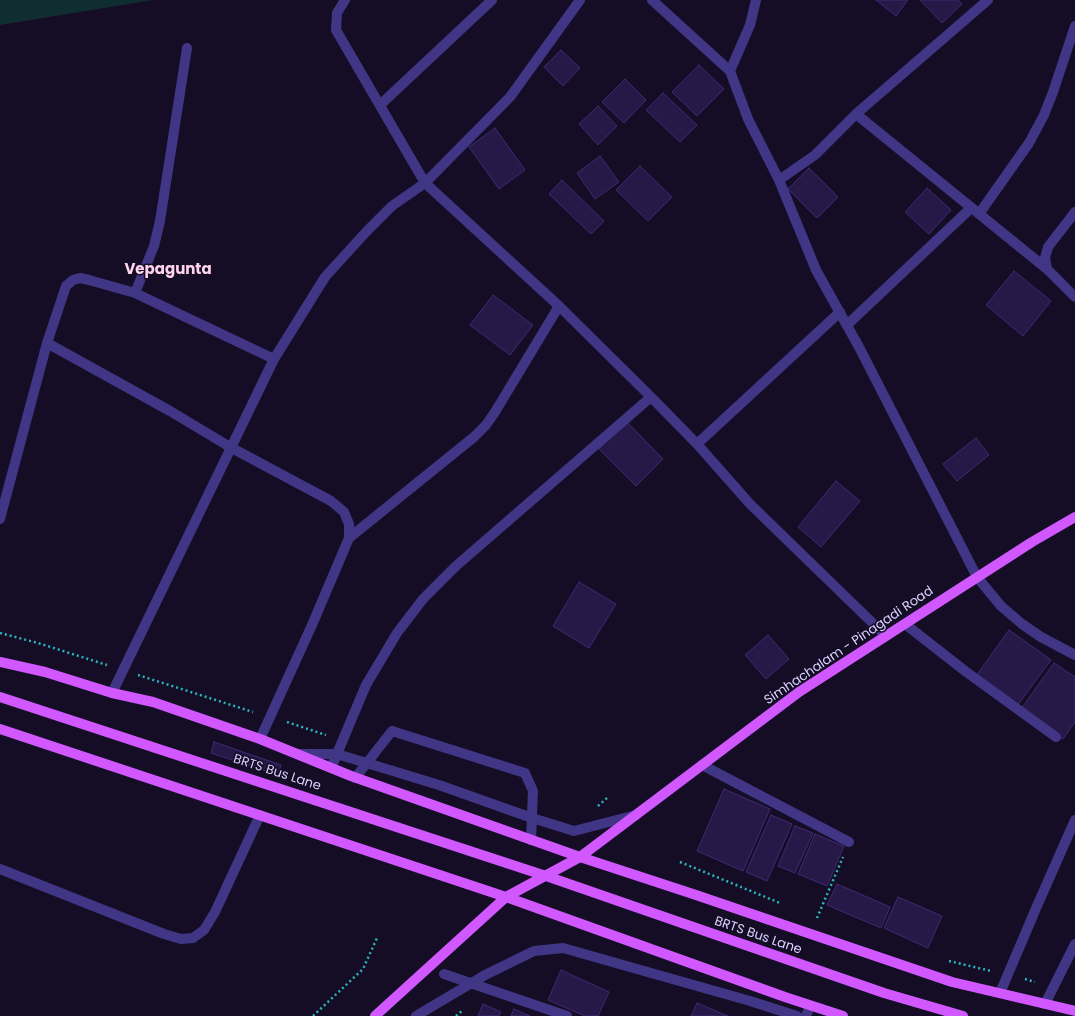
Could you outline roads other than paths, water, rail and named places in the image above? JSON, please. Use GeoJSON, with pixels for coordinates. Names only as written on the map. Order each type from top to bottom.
{"type":"FeatureCollection","features":[{"type":"Feature","properties":{"kind":"main road","name":"Simhachalam - Pinagadi Road"},"geometry":{"type":"LineString","coordinates":[[546,876],[580,858],[799,692],[1032,542],[1075,517]]}},
{"type":"Feature","properties":{"kind":"main road"},"geometry":{"type":"LineString","coordinates":[[0,662],[45,672],[112,693],[153,702],[260,739],[355,778],[580,858],[693,894],[952,982],[1075,1011]]}},
{"type":"Feature","properties":{"kind":"main road","name":"BRTS Bus Lane"},"geometry":{"type":"LineString","coordinates":[[0,697],[546,876],[884,993],[963,1016]]}},
{"type":"Feature","properties":{"kind":"main road"},"geometry":{"type":"LineString","coordinates":[[0,729],[506,897],[810,1006],[843,1016]]}},
{"type":"Feature","properties":{"kind":"main road"},"geometry":{"type":"LineString","coordinates":[[375,1016],[506,897],[546,876]]}},
{"type":"Feature","properties":{"kind":"street"},"geometry":{"type":"LineString","coordinates":[[345,0],[337,13],[336,30],[425,182],[559,306],[697,444],[750,504],[886,636]]}},
{"type":"Feature","properties":{"kind":"street"},"geometry":{"type":"LineString","coordinates":[[380,105],[492,0]]}},
{"type":"Feature","properties":{"kind":"street"},"geometry":{"type":"LineString","coordinates":[[112,693],[274,359],[325,277],[392,206],[425,182],[510,97],[580,0]]}},
{"type":"Feature","properties":{"kind":"street"},"geometry":{"type":"LineString","coordinates":[[652,0],[730,71],[748,119],[779,180],[816,270],[848,324],[977,577],[1001,606],[1022,624],[1040,637],[1075,655]]}},
{"type":"Feature","properties":{"kind":"street"},"geometry":{"type":"LineString","coordinates":[[730,71],[750,25],[756,0]]}},
{"type":"Feature","properties":{"kind":"street"},"geometry":{"type":"LineString","coordinates":[[779,180],[815,155],[856,114],[988,0]]}},
{"type":"Feature","properties":{"kind":"street"},"geometry":{"type":"LineString","coordinates":[[848,324],[975,211],[1029,143],[1044,115],[1075,26]]}},
{"type":"Feature","properties":{"kind":"street"},"geometry":{"type":"LineString","coordinates":[[135,292],[154,246],[160,221],[187,48]]}},
{"type":"Feature","properties":{"kind":"street"},"geometry":{"type":"LineString","coordinates":[[856,114],[1047,269],[1075,297]]}},
{"type":"Feature","properties":{"kind":"street"},"geometry":{"type":"LineString","coordinates":[[1047,269],[1044,258],[1048,247],[1075,212]]}},
{"type":"Feature","properties":{"kind":"street"},"geometry":{"type":"LineString","coordinates":[[0,519],[47,343],[66,286],[73,280],[80,278],[135,292],[274,359]]}},
{"type":"Feature","properties":{"kind":"street"},"geometry":{"type":"LineString","coordinates":[[349,538],[474,437],[486,425],[559,306]]}},
{"type":"Feature","properties":{"kind":"street"},"geometry":{"type":"LineString","coordinates":[[697,444],[840,312]]}},
{"type":"Feature","properties":{"kind":"street"},"geometry":{"type":"LineString","coordinates":[[47,343],[170,410],[230,447],[331,501],[344,512],[349,524],[349,538],[312,625],[260,739]]}},
{"type":"Feature","properties":{"kind":"street"},"geometry":{"type":"LineString","coordinates":[[331,768],[366,685],[397,633],[423,599],[456,566],[651,397]]}},
{"type":"Feature","properties":{"kind":"street"},"geometry":{"type":"LineString","coordinates":[[905,624],[965,671],[1056,737]]}},
{"type":"Feature","properties":{"kind":"street"},"geometry":{"type":"LineString","coordinates":[[355,778],[392,731],[525,773],[533,791],[531,840]]}},
{"type":"Feature","properties":{"kind":"street"},"geometry":{"type":"LineString","coordinates":[[296,754],[337,754],[439,785],[532,818],[574,830],[636,815]]}},
{"type":"Feature","properties":{"kind":"street"},"geometry":{"type":"LineString","coordinates":[[702,765],[849,842]]}},
{"type":"Feature","properties":{"kind":"street"},"geometry":{"type":"LineString","coordinates":[[0,869],[164,934],[181,939],[193,938],[204,930],[215,912],[260,815]]}},
{"type":"Feature","properties":{"kind":"street"},"geometry":{"type":"LineString","coordinates":[[1000,993],[1075,820]]}},
{"type":"Feature","properties":{"kind":"street"},"geometry":{"type":"LineString","coordinates":[[1045,1004],[1075,944]]}},
{"type":"Feature","properties":{"kind":"street"},"geometry":{"type":"LineString","coordinates":[[416,1016],[534,950],[563,948],[750,1001],[797,1016]]}},
{"type":"Feature","properties":{"kind":"street"},"geometry":{"type":"LineString","coordinates":[[444,974],[567,1016]]}},
{"type":"Feature","properties":{"kind":"street"},"geometry":{"type":"LineString","coordinates":[[806,1016],[810,1006]]}},
{"type":"Feature","properties":{"kind":"district","name":"Vepagunta"},"geometry":{"type":"Point","coordinates":[168,270]}}]}
